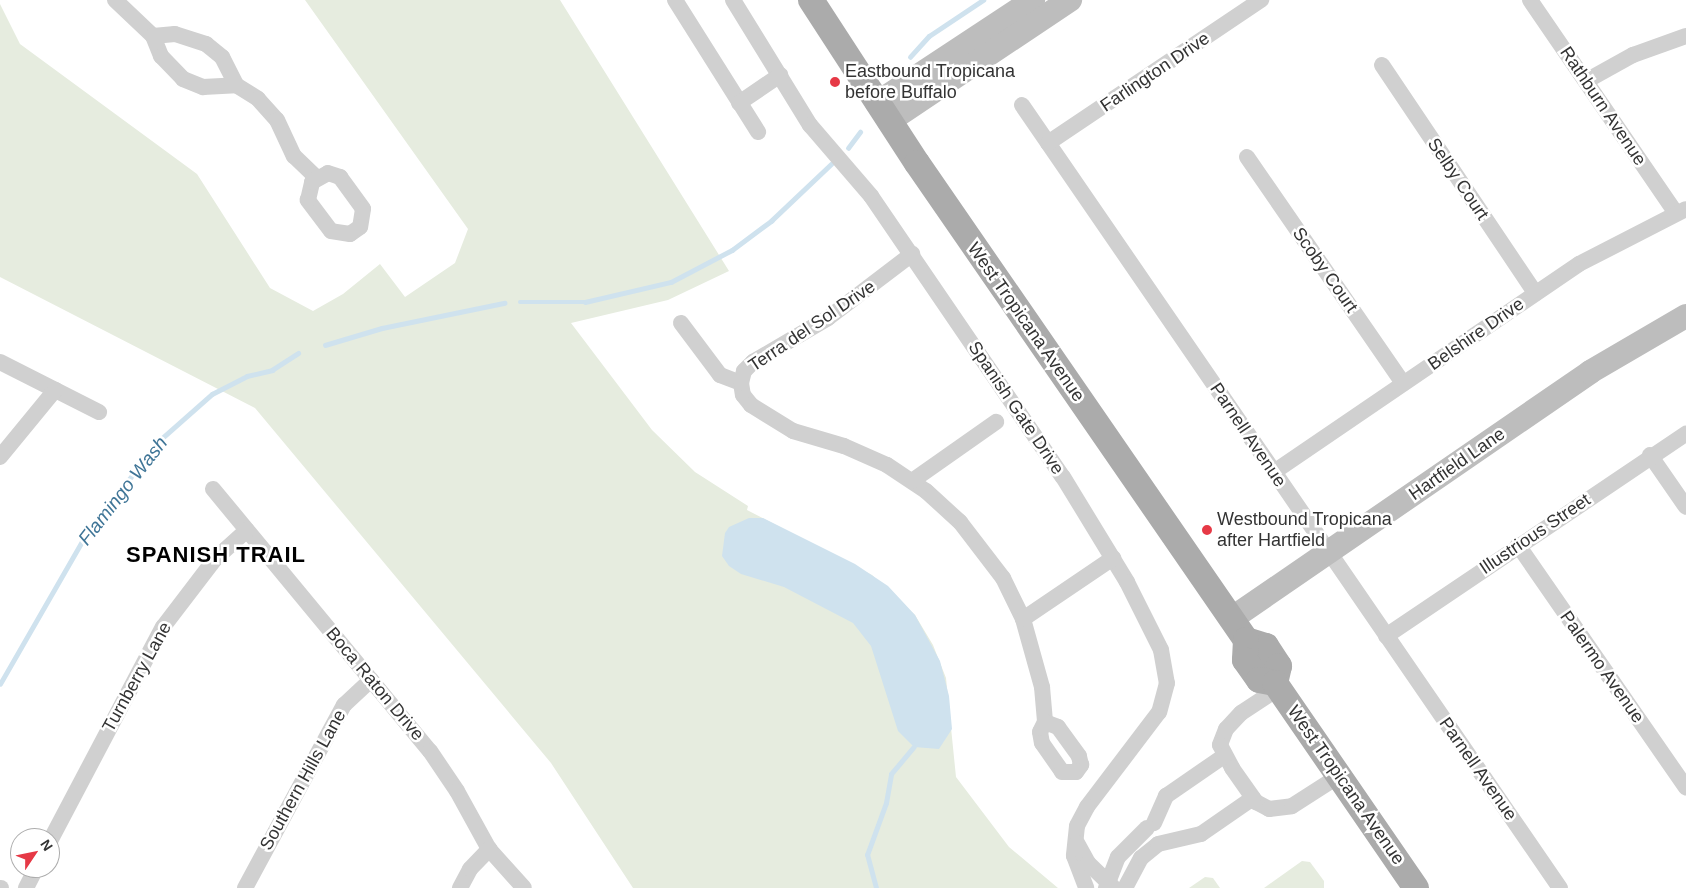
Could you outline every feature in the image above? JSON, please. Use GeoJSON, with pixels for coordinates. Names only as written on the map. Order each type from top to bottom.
{"type":"FeatureCollection","features":[{"type":"Feature","properties":{"kind":"main road","name":"West Tropicana Avenue"},"geometry":{"type":"LineString","coordinates":[[811,0],[883,112],[1246,640],[1245,660],[1259,680],[1277,685],[1416,888]]}},
{"type":"Feature","properties":{"kind":"street"},"geometry":{"type":"LineString","coordinates":[[115,0],[153,36],[164,61],[183,79],[204,87],[236,85],[258,98],[271,112],[294,156],[316,177]]}},
{"type":"Feature","properties":{"kind":"street"},"geometry":{"type":"LineString","coordinates":[[675,0],[758,132]]}},
{"type":"Feature","properties":{"kind":"street","name":"Spanish Gate Drive"},"geometry":{"type":"LineString","coordinates":[[732,0],[810,125],[871,196],[1058,470],[1113,558],[1161,650],[1167,672],[1166,693],[1154,721],[1084,812],[1075,836],[1076,867],[1086,888]]}},
{"type":"Feature","properties":{"kind":"street"},"geometry":{"type":"LineString","coordinates":[[883,112],[1033,0]]}},
{"type":"Feature","properties":{"kind":"street"},"geometry":{"type":"LineString","coordinates":[[883,112],[1070,0]]}},
{"type":"Feature","properties":{"kind":"street","name":"Farlington Drive"},"geometry":{"type":"LineString","coordinates":[[1048,143],[1261,0]]}},
{"type":"Feature","properties":{"kind":"street","name":"Rathburn Avenue"},"geometry":{"type":"LineString","coordinates":[[1530,0],[1681,211]]}},
{"type":"Feature","properties":{"kind":"street"},"geometry":{"type":"LineString","coordinates":[[153,36],[176,34],[206,44],[228,66],[236,85]]}},
{"type":"Feature","properties":{"kind":"street"},"geometry":{"type":"LineString","coordinates":[[1586,80],[1633,55],[1686,36]]}},
{"type":"Feature","properties":{"kind":"street","name":"Selby Court"},"geometry":{"type":"LineString","coordinates":[[1382,65],[1535,292]]}},
{"type":"Feature","properties":{"kind":"street"},"geometry":{"type":"LineString","coordinates":[[739,103],[780,75]]}},
{"type":"Feature","properties":{"kind":"street","name":"Parnell Avenue"},"geometry":{"type":"LineString","coordinates":[[1022,105],[1560,888]]}},
{"type":"Feature","properties":{"kind":"street","name":"Scoby Court"},"geometry":{"type":"LineString","coordinates":[[1247,157],[1403,383]]}},
{"type":"Feature","properties":{"kind":"street","name":"Belshire Drive"},"geometry":{"type":"LineString","coordinates":[[1274,472],[1535,292],[1580,264],[1681,211]]}},
{"type":"Feature","properties":{"kind":"street","name":"Terra del Sol Drive"},"geometry":{"type":"LineString","coordinates":[[741,383],[744,371],[753,362],[828,318],[912,254]]}},
{"type":"Feature","properties":{"kind":"street","name":"Hartfield Lane"},"geometry":{"type":"LineString","coordinates":[[1231,619],[1590,372],[1686,316]]}},
{"type":"Feature","properties":{"kind":"street"},"geometry":{"type":"LineString","coordinates":[[681,323],[720,375],[741,383],[743,395],[750,405],[784,427],[866,455],[912,481],[944,506],[976,539],[1003,578],[1023,619],[1038,664],[1045,722]]}},
{"type":"Feature","properties":{"kind":"street"},"geometry":{"type":"LineString","coordinates":[[0,362],[100,412]]}},
{"type":"Feature","properties":{"kind":"street"},"geometry":{"type":"LineString","coordinates":[[0,458],[55,390]]}},
{"type":"Feature","properties":{"kind":"street"},"geometry":{"type":"LineString","coordinates":[[912,481],[996,422]]}},
{"type":"Feature","properties":{"kind":"street","name":"Illustrious Street"},"geometry":{"type":"LineString","coordinates":[[1386,636],[1650,455],[1686,434]]}},
{"type":"Feature","properties":{"kind":"street"},"geometry":{"type":"LineString","coordinates":[[1650,455],[1686,507]]}},
{"type":"Feature","properties":{"kind":"street","name":"Boca Raton Drive"},"geometry":{"type":"LineString","coordinates":[[213,489],[444,770],[490,848],[524,888]]}},
{"type":"Feature","properties":{"kind":"street","name":"Turnberry Lane"},"geometry":{"type":"LineString","coordinates":[[57,828],[163,627],[215,559],[247,530]]}},
{"type":"Feature","properties":{"kind":"street","name":"Palermo Avenue"},"geometry":{"type":"LineString","coordinates":[[1518,545],[1686,788]]}},
{"type":"Feature","properties":{"kind":"street"},"geometry":{"type":"LineString","coordinates":[[1023,619],[1113,558]]}},
{"type":"Feature","properties":{"kind":"street","name":"Southern Hills Lane"},"geometry":{"type":"LineString","coordinates":[[245,888],[344,705],[371,680]]}},
{"type":"Feature","properties":{"kind":"street"},"geometry":{"type":"LineString","coordinates":[[1277,685],[1229,724],[1220,740],[1224,756],[1253,798],[1265,808],[1282,808],[1302,801],[1339,776]]}},
{"type":"Feature","properties":{"kind":"street"},"geometry":{"type":"LineString","coordinates":[[1075,836],[1088,863],[1109,886],[1122,851],[1151,825],[1166,796],[1224,756]]}},
{"type":"Feature","properties":{"kind":"street"},"geometry":{"type":"LineString","coordinates":[[1125,888],[1138,862],[1158,844],[1201,834],[1253,798]]}},
{"type":"Feature","properties":{"kind":"street"},"geometry":{"type":"LineString","coordinates":[[460,888],[470,869],[490,848]]}},
{"type":"Feature","properties":{"kind":"shaded area"},"geometry":{"type":"Polygon","coordinates":[[[305,0],[560,0],[729,271],[668,300],[571,323],[652,430],[695,472],[748,506],[747,510],[872,575],[915,615],[933,645],[946,678],[956,777],[1009,847],[1058,888],[633,888],[551,763],[255,408],[0,277],[0,4],[20,44],[197,174],[270,288],[313,311],[343,294],[380,264],[405,297],[455,263],[468,229],[305,0]]]}},
{"type":"Feature","properties":{"kind":"shaded area"},"geometry":{"type":"Polygon","coordinates":[[[1302,861],[1310,862],[1324,881],[1324,888],[1264,888],[1302,861]]]}},
{"type":"Feature","properties":{"kind":"shaded area"},"geometry":{"type":"Polygon","coordinates":[[[1205,877],[1213,878],[1220,888],[1189,888],[1205,877]]]}},
{"type":"Feature","properties":{"kind":"water"},"geometry":{"type":"Polygon","coordinates":[[[749,518],[763,518],[855,564],[888,586],[915,615],[940,661],[949,696],[952,729],[939,749],[914,747],[898,731],[871,646],[853,623],[784,587],[741,574],[729,566],[722,556],[725,533],[729,527],[749,518]]]}},
{"type":"Feature","properties":{"kind":"waterway","name":"Flamingo Wash"},"geometry":{"type":"LineString","coordinates":[[910,57],[929,36],[983,0]]}},
{"type":"Feature","properties":{"kind":"waterway","name":"Flamingo Wash"},"geometry":{"type":"LineString","coordinates":[[848,148],[860,132]]}},
{"type":"Feature","properties":{"kind":"waterway","name":"Flamingo Wash"},"geometry":{"type":"LineString","coordinates":[[520,302],[585,302],[671,282],[732,250],[771,221],[831,164]]}},
{"type":"Feature","properties":{"kind":"waterway","name":"Flamingo Wash"},"geometry":{"type":"LineString","coordinates":[[325,345],[382,328],[504,303]]}},
{"type":"Feature","properties":{"kind":"waterway","name":"Flamingo Wash"},"geometry":{"type":"LineString","coordinates":[[0,684],[88,531],[160,440],[212,394],[247,376],[272,370],[298,353]]}},
{"type":"Feature","properties":{"kind":"waterway"},"geometry":{"type":"LineString","coordinates":[[876,888],[867,855],[886,803],[891,774],[914,747]]}},
{"type":"Feature","properties":{"kind":"place","name":"Eastbound Tropicana before Buffalo"},"geometry":{"type":"Point","coordinates":[835,82]}},
{"type":"Feature","properties":{"kind":"place","name":"Westbound Tropicana after Hartfield"},"geometry":{"type":"Point","coordinates":[1207,530]}},
{"type":"Feature","properties":{"kind":"district","name":"SPANISH TRAIL"},"geometry":{"type":"Point","coordinates":[216,555]}}]}
